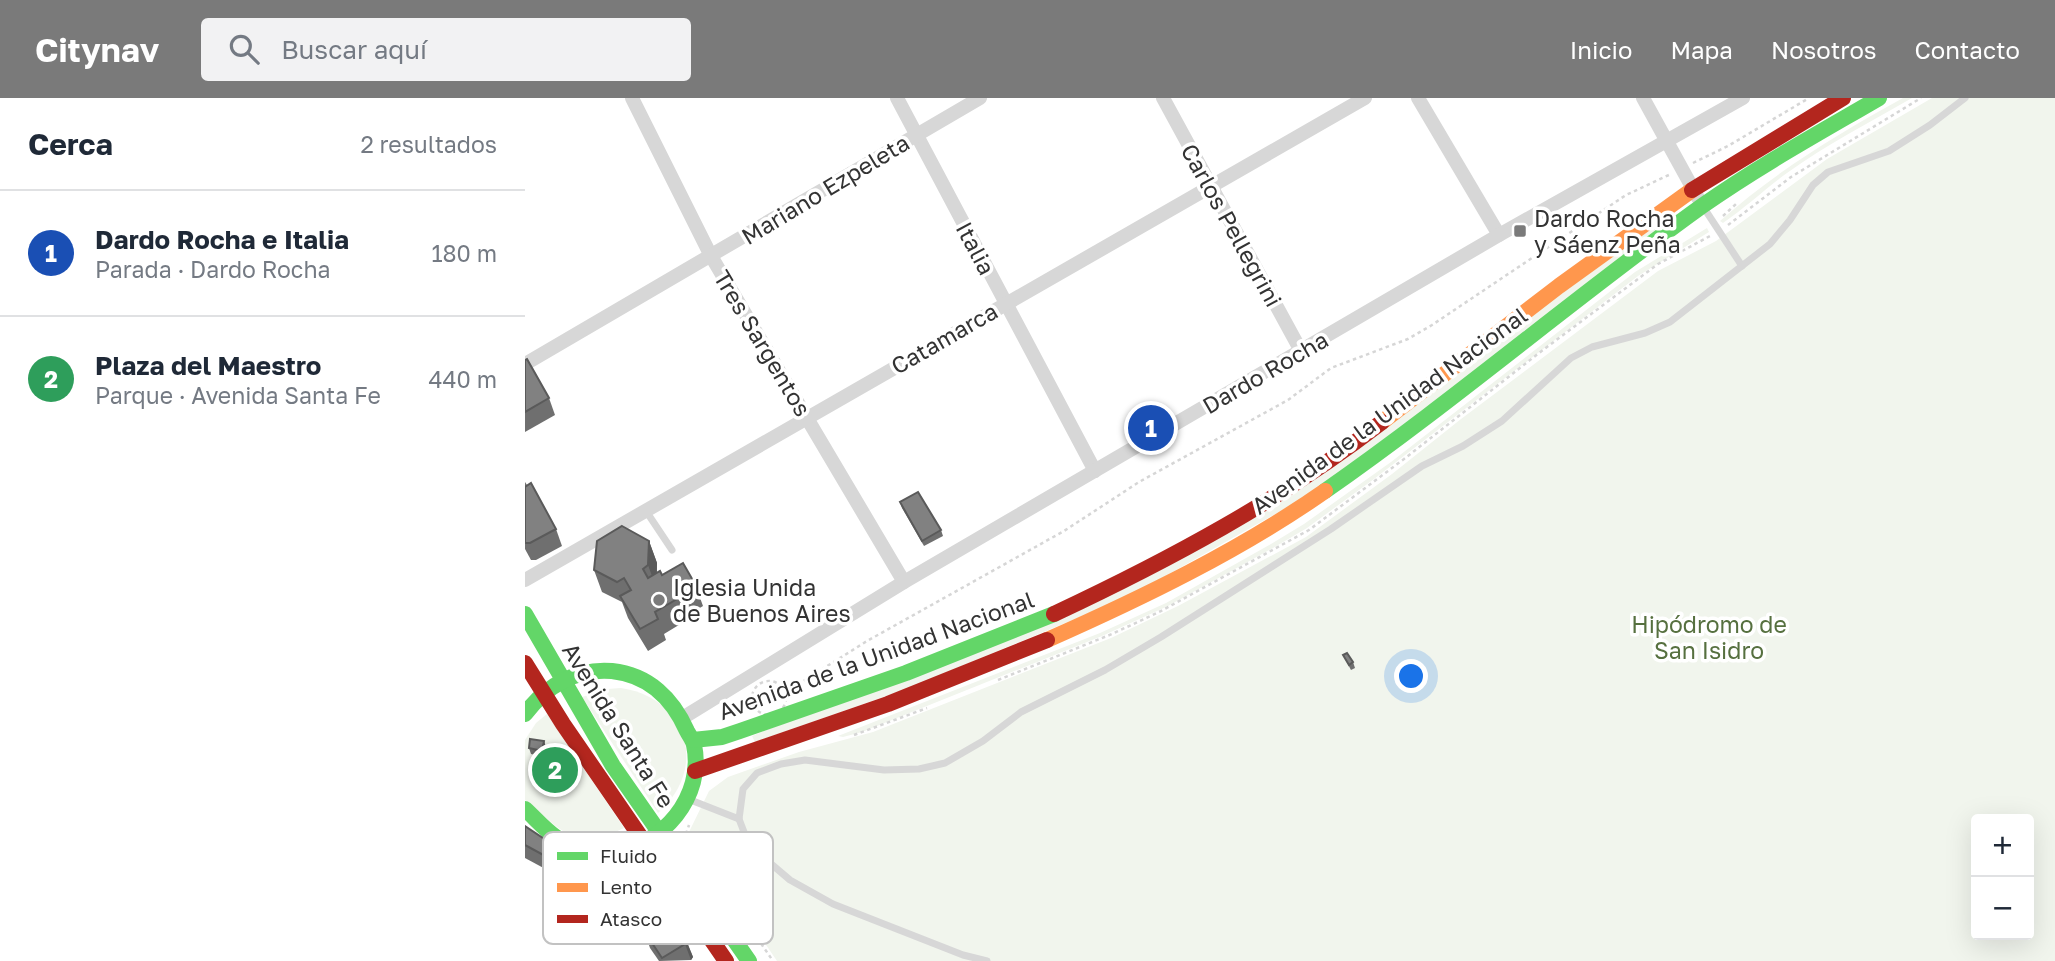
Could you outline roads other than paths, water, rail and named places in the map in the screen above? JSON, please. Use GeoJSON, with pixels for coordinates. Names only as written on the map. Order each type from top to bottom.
{"type":"FeatureCollection","features":[{"type":"Feature","properties":{"kind":"main road","name":"Avenida de la Unidad Nacional"},"geometry":{"type":"LineString","coordinates":[[692,740],[740,732],[946,658],[1040,621],[1151,566],[1272,498],[1351,446],[1570,278],[1693,189],[1843,98]]}},
{"type":"Feature","properties":{"kind":"main road","name":"Avenida de la Unidad Nacional"},"geometry":{"type":"LineString","coordinates":[[695,771],[916,695],[992,664],[1099,618],[1256,535],[1311,501],[1438,408],[1703,206],[1879,98]]}},
{"type":"Feature","properties":{"kind":"main road","name":"Avenida Santa Fe"},"geometry":{"type":"LineString","coordinates":[[525,614],[613,765],[659,832]]}},
{"type":"Feature","properties":{"kind":"main road","name":"Avenida Santa Fe"},"geometry":{"type":"LineString","coordinates":[[525,663],[637,832]]}},
{"type":"Feature","properties":{"kind":"main road"},"geometry":{"type":"LineString","coordinates":[[525,714],[543,694],[562,680],[584,673],[601,670],[621,672],[640,678],[657,688],[672,701],[684,717],[692,740],[695,771],[687,799],[677,817],[662,832]]}},
{"type":"Feature","properties":{"kind":"main road"},"geometry":{"type":"LineString","coordinates":[[525,809],[544,832]]}},
{"type":"Feature","properties":{"kind":"main road","name":"Avenida Santa Fe"},"geometry":{"type":"LineString","coordinates":[[711,944],[722,960]]}},
{"type":"Feature","properties":{"kind":"main road","name":"Avenida Santa Fe"},"geometry":{"type":"LineString","coordinates":[[737,944],[749,961]]}},
{"type":"Feature","properties":{"kind":"street","name":"Tres Sargentos"},"geometry":{"type":"LineString","coordinates":[[632,98],[711,257],[904,582]]}},
{"type":"Feature","properties":{"kind":"street","name":"Italia"},"geometry":{"type":"LineString","coordinates":[[897,98],[1095,471]]}},
{"type":"Feature","properties":{"kind":"street","name":"Mariano Ezpeleta"},"geometry":{"type":"LineString","coordinates":[[525,364],[980,98]]}},
{"type":"Feature","properties":{"kind":"street","name":"Carlos Pellegrini"},"geometry":{"type":"LineString","coordinates":[[1163,98],[1301,351]]}},
{"type":"Feature","properties":{"kind":"street","name":"Catamarca"},"geometry":{"type":"LineString","coordinates":[[525,580],[1365,98]]}},
{"type":"Feature","properties":{"kind":"street"},"geometry":{"type":"LineString","coordinates":[[1418,98],[1499,235]]}},
{"type":"Feature","properties":{"kind":"street"},"geometry":{"type":"LineString","coordinates":[[1643,98],[1703,206]]}},
{"type":"Feature","properties":{"kind":"street","name":"Dardo Rocha"},"geometry":{"type":"LineString","coordinates":[[684,717],[904,582],[1499,235],[1743,98]]}},
{"type":"Feature","properties":{"kind":"lane"},"geometry":{"type":"LineString","coordinates":[[744,832],[739,819],[743,789],[757,773],[781,764],[805,760],[884,770],[919,769],[945,763],[983,741],[1021,712],[1105,670],[1161,637],[1331,529],[1422,466],[1463,446],[1502,421],[1571,358],[1593,347],[1646,333],[1670,322],[1770,244],[1813,185],[1828,172],[1889,151],[1930,125],[1965,98]]}},
{"type":"Feature","properties":{"kind":"lane"},"geometry":{"type":"LineString","coordinates":[[1703,206],[1742,266]]}},
{"type":"Feature","properties":{"kind":"lane"},"geometry":{"type":"LineString","coordinates":[[646,510],[672,550]]}},
{"type":"Feature","properties":{"kind":"lane"},"geometry":{"type":"LineString","coordinates":[[687,799],[739,819]]}},
{"type":"Feature","properties":{"kind":"lane"},"geometry":{"type":"LineString","coordinates":[[773,865],[790,880],[833,904],[963,955],[987,961]]}},
{"type":"Feature","properties":{"kind":"place","name":"Dardo Rocha y Sáenz Peña"},"geometry":{"type":"Point","coordinates":[1520,231]}},
{"type":"Feature","properties":{"kind":"place","name":"Dardo Rocha e Italia"},"geometry":{"type":"Point","coordinates":[1151,428]}},
{"type":"Feature","properties":{"kind":"place","name":"Iglesia Unida de Buenos Aires"},"geometry":{"type":"Point","coordinates":[659,600]}},
{"type":"Feature","properties":{"kind":"place","name":"Plaza del Maestro"},"geometry":{"type":"Point","coordinates":[555,770]}},
{"type":"Feature","properties":{"kind":"park label","name":"Hipódromo de San Isidro"},"geometry":{"type":"Point","coordinates":[1709,637]}}]}
